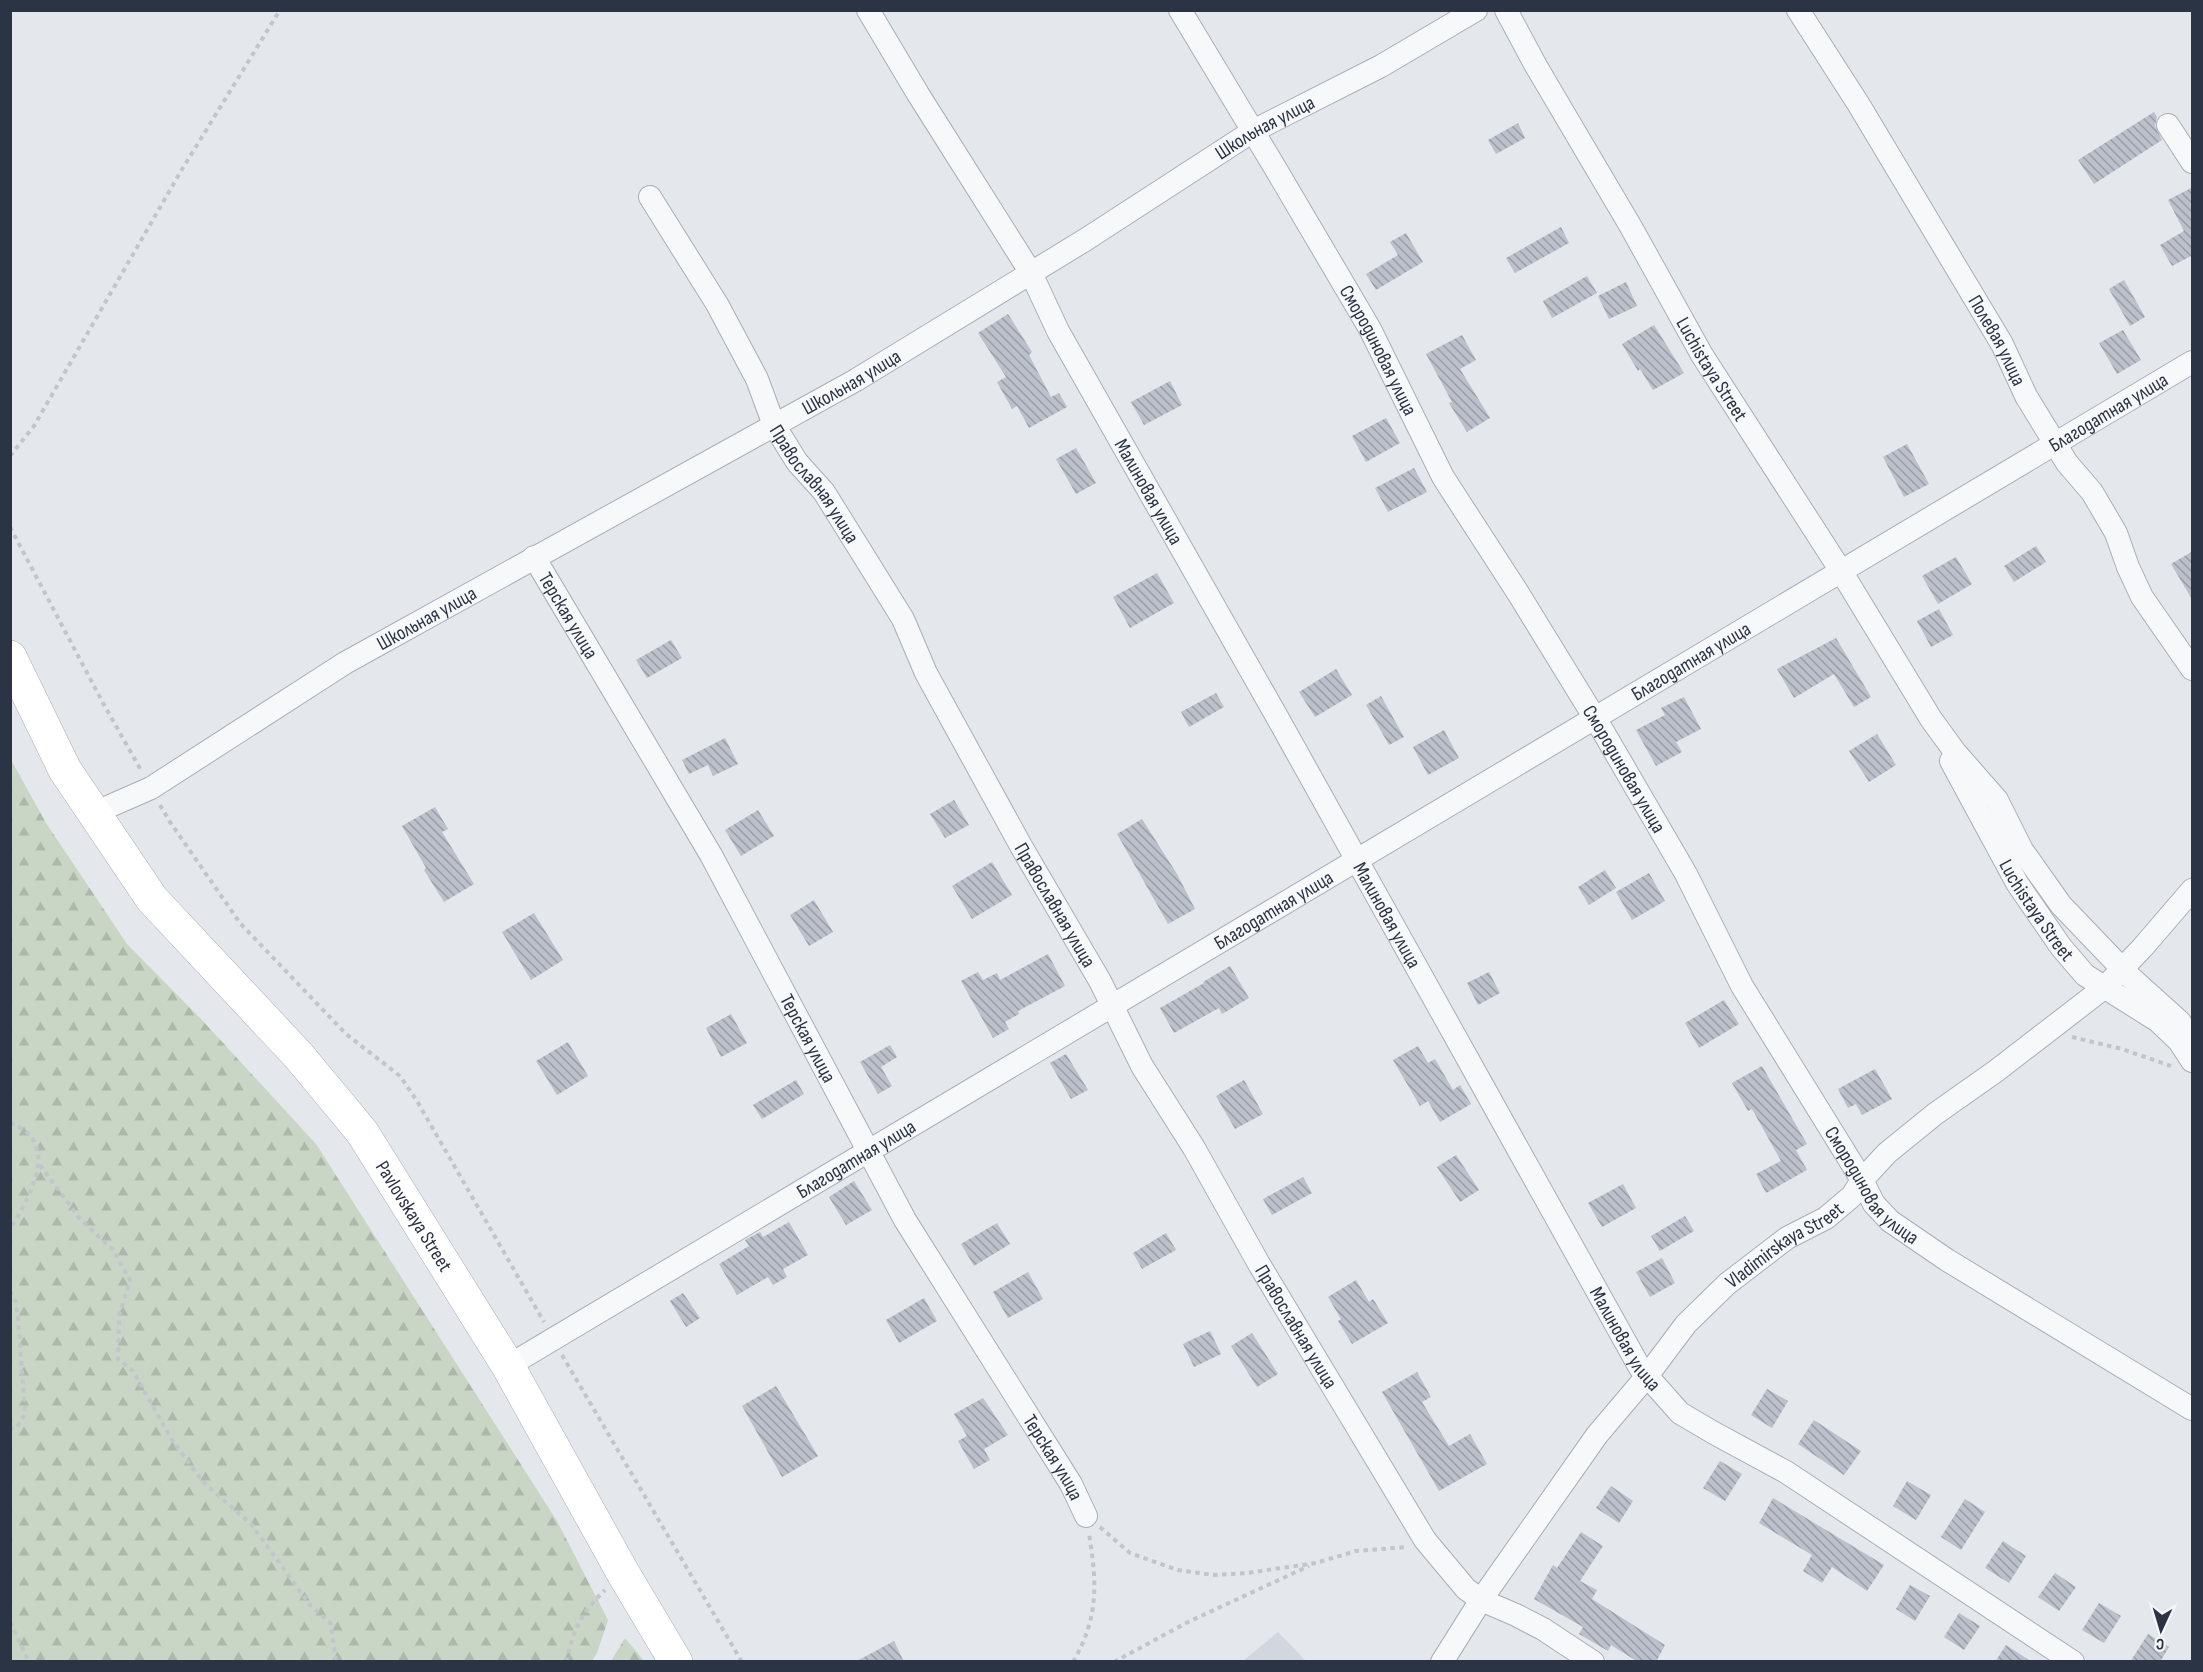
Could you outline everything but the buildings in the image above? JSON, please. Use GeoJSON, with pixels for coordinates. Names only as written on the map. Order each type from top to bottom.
{"type":"FeatureCollection","features":[{"type":"Feature","properties":{"kind":"street","name":"Малиновая улица"},"geometry":{"type":"LineString","coordinates":[[868,10],[1031,273],[1058,332],[1357,860],[1590,1282],[1640,1368],[1680,1413],[1786,1472],[2073,1662]]}},
{"type":"Feature","properties":{"kind":"street","name":"Смородиновая улица"},"geometry":{"type":"LineString","coordinates":[[1180,10],[1370,329],[1443,477],[1594,718],[1686,874],[1742,986],[1862,1180],[1874,1204],[1890,1221],[1947,1260],[2193,1409]]}},
{"type":"Feature","properties":{"kind":"street","name":"Школьная улица"},"geometry":{"type":"LineString","coordinates":[[94,813],[150,788],[345,663],[856,380],[1031,273],[1253,131],[1381,66],[1476,10]]}},
{"type":"Feature","properties":{"kind":"street","name":"Luchistaya Street"},"geometry":{"type":"LineString","coordinates":[[1506,10],[1702,355],[1841,571],[1931,719],[1954,752],[1997,800],[2022,850],[2044,884],[2122,970],[2180,1022],[2193,1044]]}},
{"type":"Feature","properties":{"kind":"street","name":"Полевая улица"},"geometry":{"type":"LineString","coordinates":[[1798,10],[1859,105],[2002,344],[2026,396],[2067,463],[2092,492],[2116,533],[2142,597],[2193,669]]}},
{"type":"Feature","properties":{"kind":"street"},"geometry":{"type":"LineString","coordinates":[[2168,125],[2193,162]]}},
{"type":"Feature","properties":{"kind":"street","name":"Православная улица"},"geometry":{"type":"LineString","coordinates":[[650,197],[717,304],[757,379],[774,425],[797,462],[824,492],[903,619],[926,673],[1112,1005],[1142,1066],[1194,1148],[1259,1264],[1425,1540],[1466,1589],[1481,1600],[1543,1629],[1593,1662]]}},
{"type":"Feature","properties":{"kind":"street","name":"Благодатная улица"},"geometry":{"type":"LineString","coordinates":[[508,1366],[2193,362]]}},
{"type":"Feature","properties":{"kind":"street","name":"Терская улица"},"geometry":{"type":"LineString","coordinates":[[534,557],[711,855],[870,1150],[905,1220],[1071,1484],[1086,1516]]}},
{"type":"Feature","properties":{"kind":"street","name":"Pavlovskaya Street"},"geometry":{"type":"LineString","coordinates":[[10,657],[65,770],[152,899],[298,1055],[362,1132],[508,1366],[623,1573],[676,1662]]}},
{"type":"Feature","properties":{"kind":"street","name":"Luchistaya Street"},"geometry":{"type":"LineString","coordinates":[[1931,719],[1954,767],[2017,883],[2061,947],[2085,975],[2158,1021],[2179,1041],[2187,1066]]}},
{"type":"Feature","properties":{"kind":"street","name":"Vladimirskaya Street"},"geometry":{"type":"LineString","coordinates":[[1442,1662],[1481,1600],[1598,1435],[1686,1324],[1727,1284],[1787,1238],[1826,1218],[1852,1196],[1862,1180],[1887,1153],[1935,1114],[1996,1071],[2105,987],[2193,890]]}},
{"type":"Feature","properties":{"kind":"path"},"geometry":{"type":"LineString","coordinates":[[10,456],[34,426],[181,171],[280,10]]}},
{"type":"Feature","properties":{"kind":"path"},"geometry":{"type":"LineString","coordinates":[[10,527],[150,788],[170,822],[240,923],[346,1034],[400,1076],[417,1101],[742,1662]]}},
{"type":"Feature","properties":{"kind":"path"},"geometry":{"type":"LineString","coordinates":[[2041,1036],[2074,1037],[2187,1066]]}},
{"type":"Feature","properties":{"kind":"path"},"geometry":{"type":"LineString","coordinates":[[10,1123],[29,1133],[38,1148],[40,1165],[36,1178],[10,1230]]}},
{"type":"Feature","properties":{"kind":"path"},"geometry":{"type":"LineString","coordinates":[[40,1165],[80,1219],[113,1250],[130,1280],[119,1316],[118,1359],[133,1371],[172,1440],[203,1482],[251,1524],[310,1605],[331,1624],[336,1662]]}},
{"type":"Feature","properties":{"kind":"path"},"geometry":{"type":"LineString","coordinates":[[10,1291],[15,1302],[19,1330],[25,1414],[17,1427],[10,1429]]}},
{"type":"Feature","properties":{"kind":"path"},"geometry":{"type":"LineString","coordinates":[[1086,1516],[1130,1553],[1178,1570],[1213,1575],[1247,1573],[1316,1563]]}},
{"type":"Feature","properties":{"kind":"path"},"geometry":{"type":"LineString","coordinates":[[1073,1662],[1084,1643],[1094,1603],[1095,1573],[1086,1516]]}},
{"type":"Feature","properties":{"kind":"path"},"geometry":{"type":"LineString","coordinates":[[1114,1662],[1188,1623],[1316,1563],[1356,1551],[1414,1546],[1425,1540]]}},
{"type":"Feature","properties":{"kind":"path"},"geometry":{"type":"LineString","coordinates":[[566,1662],[573,1631],[588,1605],[623,1573]]}},
{"type":"Feature","properties":{"kind":"path"},"geometry":{"type":"LineString","coordinates":[[10,1622],[29,1662]]}},
{"type":"Feature","properties":{"kind":"shaded area"},"geometry":{"type":"Polygon","coordinates":[[[1278,1632],[1306,1661],[1243,1661],[1278,1632]]]}},
{"type":"Feature","properties":{"kind":"green space"},"geometry":{"type":"Polygon","coordinates":[[[10,758],[46,823],[127,944],[201,1019],[316,1144],[557,1521],[608,1620],[592,1661],[11,1661],[10,758]]]}},
{"type":"Feature","properties":{"kind":"green space"},"geometry":{"type":"Polygon","coordinates":[[[625,1638],[644,1661],[611,1661],[625,1638]]]}}]}
